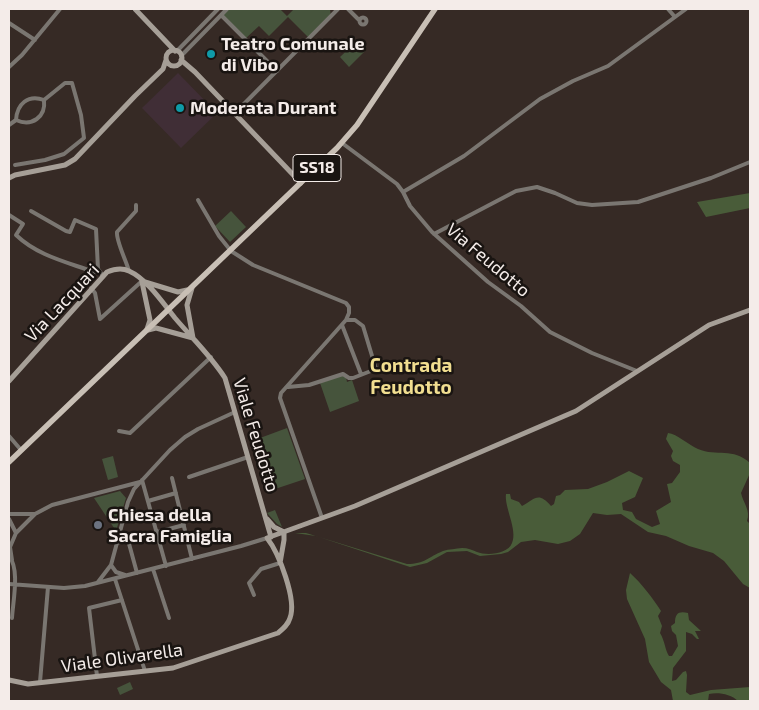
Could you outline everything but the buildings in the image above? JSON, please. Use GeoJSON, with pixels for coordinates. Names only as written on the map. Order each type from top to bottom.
{"type":"FeatureCollection","features":[{"type":"Feature","properties":{"kind":"main road","name":"SS18"},"geometry":{"type":"LineString","coordinates":[[9,462],[342,143],[357,125],[432,10]]}},
{"type":"Feature","properties":{"kind":"street"},"geometry":{"type":"LineString","coordinates":[[9,67],[35,40],[60,9]]}},
{"type":"Feature","properties":{"kind":"street"},"geometry":{"type":"LineString","coordinates":[[135,9],[301,183]]}},
{"type":"Feature","properties":{"kind":"street"},"geometry":{"type":"LineString","coordinates":[[9,178],[14,175],[65,165],[74,159],[134,96],[163,69],[170,52],[176,51],[216,9]]}},
{"type":"Feature","properties":{"kind":"street"},"geometry":{"type":"LineString","coordinates":[[175,66],[227,9]]}},
{"type":"Feature","properties":{"kind":"street"},"geometry":{"type":"LineString","coordinates":[[330,9],[331,17]]}},
{"type":"Feature","properties":{"kind":"street"},"geometry":{"type":"LineString","coordinates":[[235,113],[337,9]]}},
{"type":"Feature","properties":{"kind":"street"},"geometry":{"type":"LineString","coordinates":[[348,9],[359,20]]}},
{"type":"Feature","properties":{"kind":"street"},"geometry":{"type":"LineString","coordinates":[[668,9],[676,18]]}},
{"type":"Feature","properties":{"kind":"street"},"geometry":{"type":"LineString","coordinates":[[403,192],[464,156],[540,99],[573,81],[608,66],[686,9]]}},
{"type":"Feature","properties":{"kind":"street"},"geometry":{"type":"LineString","coordinates":[[221,15],[277,71]]}},
{"type":"Feature","properties":{"kind":"street"},"geometry":{"type":"LineString","coordinates":[[9,23],[35,40]]}},
{"type":"Feature","properties":{"kind":"street"},"geometry":{"type":"LineString","coordinates":[[162,38],[166,47],[167,58],[175,66]]}},
{"type":"Feature","properties":{"kind":"street"},"geometry":{"type":"LineString","coordinates":[[163,69],[184,66],[195,72]]}},
{"type":"Feature","properties":{"kind":"street"},"geometry":{"type":"LineString","coordinates":[[44,100],[65,83],[72,83],[81,115],[84,138],[88,145]]}},
{"type":"Feature","properties":{"kind":"street"},"geometry":{"type":"LineString","coordinates":[[9,125],[16,120],[17,112],[23,102],[34,98],[44,100]]}},
{"type":"Feature","properties":{"kind":"street"},"geometry":{"type":"LineString","coordinates":[[16,120],[28,123],[34,122],[43,114],[44,100]]}},
{"type":"Feature","properties":{"kind":"street"},"geometry":{"type":"LineString","coordinates":[[15,165],[64,154],[84,138]]}},
{"type":"Feature","properties":{"kind":"street","name":"Via Feudotto"},"geometry":{"type":"LineString","coordinates":[[342,143],[397,184],[410,206],[434,234],[488,282],[521,306],[550,332],[592,353],[637,371]]}},
{"type":"Feature","properties":{"kind":"street"},"geometry":{"type":"LineString","coordinates":[[434,234],[516,191],[537,187],[555,192],[577,203],[592,205],[638,202],[710,178],[750,162]]}},
{"type":"Feature","properties":{"kind":"street"},"geometry":{"type":"LineString","coordinates":[[198,200],[221,239],[231,251],[253,264],[346,303],[349,307],[350,313],[346,320],[281,393],[280,398],[322,518]]}},
{"type":"Feature","properties":{"kind":"street"},"geometry":{"type":"LineString","coordinates":[[129,271],[117,240],[117,232],[136,211],[136,205]]}},
{"type":"Feature","properties":{"kind":"street"},"geometry":{"type":"LineString","coordinates":[[32,211],[66,232],[70,232],[75,220],[96,229],[98,268],[102,274]]}},
{"type":"Feature","properties":{"kind":"street"},"geometry":{"type":"LineString","coordinates":[[9,215],[23,224],[16,235],[36,250],[48,256],[102,274]]}},
{"type":"Feature","properties":{"kind":"street","name":"Via Lacquari"},"geometry":{"type":"LineString","coordinates":[[9,381],[102,274],[114,269],[129,271],[142,281],[174,317]]}},
{"type":"Feature","properties":{"kind":"street"},"geometry":{"type":"LineString","coordinates":[[142,281],[178,292],[184,292],[192,288]]}},
{"type":"Feature","properties":{"kind":"street"},"geometry":{"type":"LineString","coordinates":[[91,288],[95,293],[100,319],[142,281]]}},
{"type":"Feature","properties":{"kind":"street"},"geometry":{"type":"LineString","coordinates":[[142,281],[150,320],[147,331]]}},
{"type":"Feature","properties":{"kind":"street"},"geometry":{"type":"LineString","coordinates":[[147,331],[156,328],[193,338],[187,304],[192,288]]}},
{"type":"Feature","properties":{"kind":"street"},"geometry":{"type":"LineString","coordinates":[[9,584],[76,588],[192,559],[284,532],[293,532],[576,411],[709,325],[750,310]]}},
{"type":"Feature","properties":{"kind":"street","name":"Viale Feudotto"},"geometry":{"type":"LineString","coordinates":[[174,317],[211,357],[225,378],[271,537]]}},
{"type":"Feature","properties":{"kind":"street"},"geometry":{"type":"LineString","coordinates":[[288,386],[309,385],[343,374],[353,378],[376,369],[363,326],[355,320],[346,320]]}},
{"type":"Feature","properties":{"kind":"street"},"geometry":{"type":"LineString","coordinates":[[342,325],[361,374]]}},
{"type":"Feature","properties":{"kind":"street"},"geometry":{"type":"LineString","coordinates":[[119,431],[130,433],[211,357]]}},
{"type":"Feature","properties":{"kind":"street"},"geometry":{"type":"LineString","coordinates":[[98,583],[111,565],[130,496],[141,481],[185,437],[235,412]]}},
{"type":"Feature","properties":{"kind":"street"},"geometry":{"type":"LineString","coordinates":[[9,436],[22,450]]}},
{"type":"Feature","properties":{"kind":"street"},"geometry":{"type":"LineString","coordinates":[[189,477],[248,457]]}},
{"type":"Feature","properties":{"kind":"street"},"geometry":{"type":"LineString","coordinates":[[172,478],[192,559]]}},
{"type":"Feature","properties":{"kind":"street"},"geometry":{"type":"LineString","coordinates":[[12,618],[15,569],[10,558],[10,547],[16,533],[35,514],[52,505],[141,481]]}},
{"type":"Feature","properties":{"kind":"street"},"geometry":{"type":"LineString","coordinates":[[141,481],[166,566]]}},
{"type":"Feature","properties":{"kind":"street"},"geometry":{"type":"LineString","coordinates":[[121,487],[130,496]]}},
{"type":"Feature","properties":{"kind":"street"},"geometry":{"type":"LineString","coordinates":[[148,501],[176,493]]}},
{"type":"Feature","properties":{"kind":"street"},"geometry":{"type":"LineString","coordinates":[[9,514],[35,514]]}},
{"type":"Feature","properties":{"kind":"street"},"geometry":{"type":"LineString","coordinates":[[9,520],[16,533]]}},
{"type":"Feature","properties":{"kind":"street"},"geometry":{"type":"LineString","coordinates":[[267,521],[274,528],[284,532]]}},
{"type":"Feature","properties":{"kind":"street"},"geometry":{"type":"LineString","coordinates":[[116,543],[184,525]]}},
{"type":"Feature","properties":{"kind":"street","name":"Viale Olivarella"},"geometry":{"type":"LineString","coordinates":[[280,563],[284,532]]}},
{"type":"Feature","properties":{"kind":"street","name":"Viale Olivarella"},"geometry":{"type":"LineString","coordinates":[[9,680],[28,684],[173,668],[278,634],[290,618],[292,603],[271,537]]}},
{"type":"Feature","properties":{"kind":"street"},"geometry":{"type":"LineString","coordinates":[[128,540],[137,573]]}},
{"type":"Feature","properties":{"kind":"street"},"geometry":{"type":"LineString","coordinates":[[273,546],[284,542]]}},
{"type":"Feature","properties":{"kind":"street"},"geometry":{"type":"LineString","coordinates":[[254,595],[249,583],[261,569],[280,563]]}},
{"type":"Feature","properties":{"kind":"street"},"geometry":{"type":"LineString","coordinates":[[111,565],[115,572],[128,575]]}},
{"type":"Feature","properties":{"kind":"street"},"geometry":{"type":"LineString","coordinates":[[153,569],[169,618]]}},
{"type":"Feature","properties":{"kind":"street"},"geometry":{"type":"LineString","coordinates":[[107,571],[109,580]]}},
{"type":"Feature","properties":{"kind":"street"},"geometry":{"type":"LineString","coordinates":[[109,580],[115,572]]}},
{"type":"Feature","properties":{"kind":"street"},"geometry":{"type":"LineString","coordinates":[[115,578],[145,671]]}},
{"type":"Feature","properties":{"kind":"street"},"geometry":{"type":"LineString","coordinates":[[40,682],[48,587]]}},
{"type":"Feature","properties":{"kind":"street"},"geometry":{"type":"LineString","coordinates":[[97,676],[89,608],[122,600]]}},
{"type":"Feature","properties":{"kind":"shaded area"},"geometry":{"type":"Polygon","coordinates":[[[178,73],[217,113],[181,148],[142,108],[178,73]]]}},
{"type":"Feature","properties":{"kind":"green space"},"geometry":{"type":"Polygon","coordinates":[[[227,9],[280,9],[287,16],[294,9],[330,9],[331,17],[309,38],[288,17],[269,36],[259,26],[245,39],[221,15],[227,9]]]}},
{"type":"Feature","properties":{"kind":"green space"},"geometry":{"type":"Polygon","coordinates":[[[357,41],[366,50],[349,67],[340,57],[357,41]]]}},
{"type":"Feature","properties":{"kind":"green space"},"geometry":{"type":"Polygon","coordinates":[[[750,193],[750,208],[706,217],[697,202],[750,193]]]}},
{"type":"Feature","properties":{"kind":"green space"},"geometry":{"type":"Polygon","coordinates":[[[231,211],[246,227],[230,242],[215,226],[231,211]]]}},
{"type":"Feature","properties":{"kind":"green space"},"geometry":{"type":"Polygon","coordinates":[[[343,375],[346,377],[347,382],[352,380],[359,401],[330,412],[320,383],[343,375]]]}},
{"type":"Feature","properties":{"kind":"green space"},"geometry":{"type":"Polygon","coordinates":[[[287,428],[305,479],[269,491],[252,441],[287,428]]]}},
{"type":"Feature","properties":{"kind":"green space"},"geometry":{"type":"Polygon","coordinates":[[[668,433],[675,435],[698,449],[737,455],[750,463],[750,473],[741,493],[747,510],[747,521],[750,524],[750,588],[743,584],[724,561],[713,553],[689,546],[666,536],[648,532],[621,514],[593,513],[580,534],[570,541],[558,544],[535,540],[521,542],[508,552],[480,556],[467,551],[447,552],[427,563],[410,567],[319,537],[407,564],[422,561],[452,549],[464,548],[491,554],[502,552],[510,547],[513,538],[506,494],[510,494],[511,499],[519,502],[522,506],[533,499],[540,498],[547,501],[551,506],[554,504],[556,496],[565,490],[588,489],[629,471],[643,478],[635,497],[622,503],[623,510],[632,512],[636,519],[652,527],[660,524],[656,511],[671,502],[667,484],[672,483],[680,472],[680,465],[673,461],[671,456],[673,451],[666,439],[668,433]]]}},
{"type":"Feature","properties":{"kind":"green space"},"geometry":{"type":"Polygon","coordinates":[[[113,456],[118,477],[108,480],[102,459],[113,456]]]}},
{"type":"Feature","properties":{"kind":"green space"},"geometry":{"type":"Polygon","coordinates":[[[120,491],[126,498],[116,531],[94,498],[120,491]]]}},
{"type":"Feature","properties":{"kind":"green space"},"geometry":{"type":"Polygon","coordinates":[[[275,510],[282,527],[267,513],[275,510]]]}},
{"type":"Feature","properties":{"kind":"green space"},"geometry":{"type":"Polygon","coordinates":[[[295,533],[306,533],[316,536],[295,533]]]}},
{"type":"Feature","properties":{"kind":"green space"},"geometry":{"type":"Polygon","coordinates":[[[630,573],[647,591],[661,611],[658,616],[662,626],[660,633],[669,656],[672,656],[678,646],[676,635],[672,631],[671,626],[675,623],[678,614],[682,612],[688,613],[689,620],[701,631],[695,631],[699,639],[686,632],[686,651],[673,668],[672,681],[676,680],[686,671],[686,692],[690,695],[711,690],[750,687],[750,701],[738,701],[728,695],[716,693],[709,694],[708,701],[673,701],[671,690],[661,682],[649,662],[645,639],[627,599],[626,590],[630,573]]]}},
{"type":"Feature","properties":{"kind":"green space"},"geometry":{"type":"Polygon","coordinates":[[[130,682],[133,689],[120,695],[117,688],[130,682]]]}},
{"type":"Feature","properties":{"kind":"place","name":"Teatro Comunale di Vibo"},"geometry":{"type":"Point","coordinates":[211,54]}},
{"type":"Feature","properties":{"kind":"place","name":"Moderata Durant"},"geometry":{"type":"Point","coordinates":[180,108]}},
{"type":"Feature","properties":{"kind":"place","name":"Chiesa della Sacra Famiglia"},"geometry":{"type":"Point","coordinates":[98,525]}},
{"type":"Feature","properties":{"kind":"district","name":"Contrada Feudotto"},"geometry":{"type":"Point","coordinates":[411,377]}}]}
